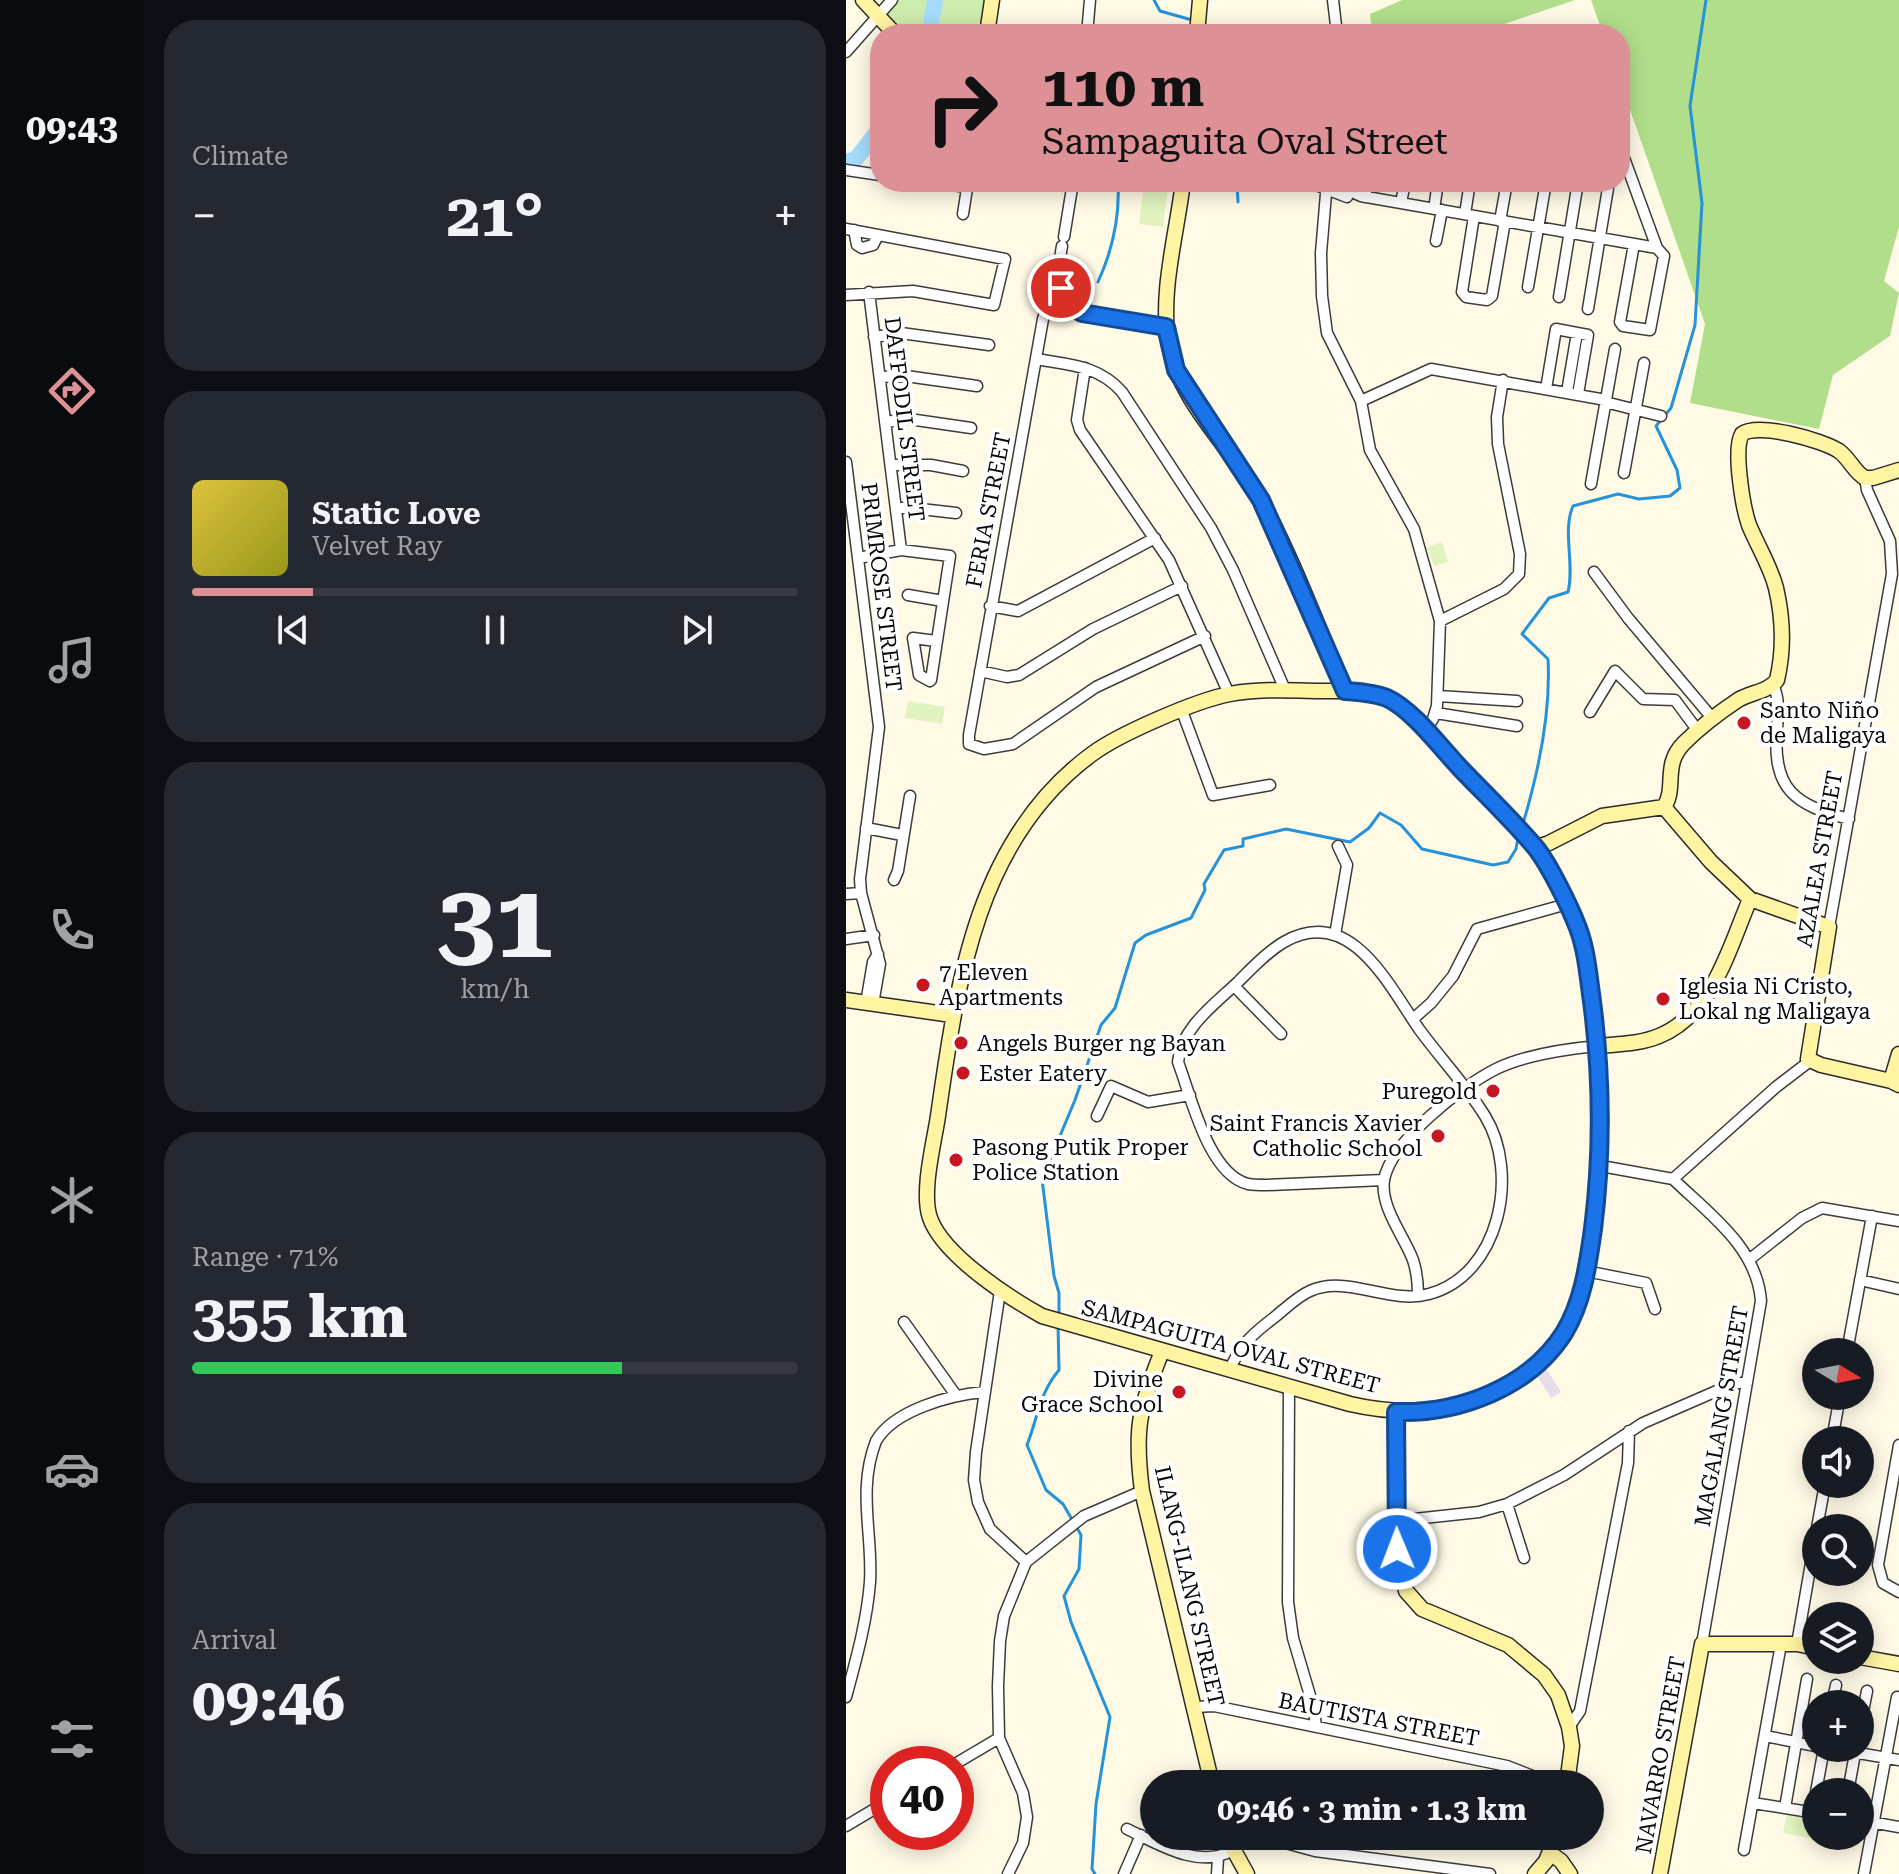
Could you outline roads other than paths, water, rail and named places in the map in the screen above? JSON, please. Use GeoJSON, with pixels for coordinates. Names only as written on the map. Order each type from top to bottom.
{"type":"FeatureCollection","features":[{"type":"Feature","properties":{"kind":"street"},"geometry":{"type":"LineString","coordinates":[[863,0],[884,24]]}},
{"type":"Feature","properties":{"kind":"street"},"geometry":{"type":"LineString","coordinates":[[884,24],[892,0]]}},
{"type":"Feature","properties":{"kind":"street"},"geometry":{"type":"LineString","coordinates":[[988,24],[992,0]]}},
{"type":"Feature","properties":{"kind":"street"},"geometry":{"type":"LineString","coordinates":[[1088,24],[1090,0]]}},
{"type":"Feature","properties":{"kind":"street"},"geometry":{"type":"LineString","coordinates":[[1198,24],[1200,0]]}},
{"type":"Feature","properties":{"kind":"street"},"geometry":{"type":"LineString","coordinates":[[1333,0],[1336,24]]}},
{"type":"Feature","properties":{"kind":"street"},"geometry":{"type":"LineString","coordinates":[[846,52],[870,34]]}},
{"type":"Feature","properties":{"kind":"street"},"geometry":{"type":"LineString","coordinates":[[846,170],[870,174]]}},
{"type":"Feature","properties":{"kind":"street"},"geometry":{"type":"LineString","coordinates":[[1630,174],[1657,248],[1664,256],[1652,328],[1648,330],[1623,326],[1620,322],[1634,244]]}},
{"type":"Feature","properties":{"kind":"street"},"geometry":{"type":"LineString","coordinates":[[963,214],[966,192]]}},
{"type":"Feature","properties":{"kind":"street"},"geometry":{"type":"LineString","coordinates":[[1071,192],[1058,272],[1069,304],[1082,313],[1166,327]]}},
{"type":"Feature","properties":{"kind":"street"},"geometry":{"type":"LineString","coordinates":[[1182,192],[1167,294],[1166,327],[1176,370],[1261,500],[1345,691]]}},
{"type":"Feature","properties":{"kind":"street"},"geometry":{"type":"LineString","coordinates":[[1326,192],[1321,253],[1324,322],[1331,344],[1361,401],[1370,450],[1414,529],[1440,621],[1436,713],[1425,731]]}},
{"type":"Feature","properties":{"kind":"street"},"geometry":{"type":"LineString","coordinates":[[1339,192],[1351,199],[1363,197],[1401,203],[1657,248]]}},
{"type":"Feature","properties":{"kind":"street"},"geometry":{"type":"LineString","coordinates":[[1363,197],[1365,192]]}},
{"type":"Feature","properties":{"kind":"street"},"geometry":{"type":"LineString","coordinates":[[1401,203],[1403,192]]}},
{"type":"Feature","properties":{"kind":"street"},"geometry":{"type":"LineString","coordinates":[[1436,241],[1438,192]]}},
{"type":"Feature","properties":{"kind":"street"},"geometry":{"type":"LineString","coordinates":[[1470,192],[1462,292],[1466,297],[1487,300],[1492,296],[1506,192]]}},
{"type":"Feature","properties":{"kind":"street"},"geometry":{"type":"LineString","coordinates":[[1528,287],[1544,192]]}},
{"type":"Feature","properties":{"kind":"street"},"geometry":{"type":"LineString","coordinates":[[1559,297],[1576,192]]}},
{"type":"Feature","properties":{"kind":"street"},"geometry":{"type":"LineString","coordinates":[[1588,309],[1607,192]]}},
{"type":"Feature","properties":{"kind":"street"},"geometry":{"type":"LineString","coordinates":[[846,295],[913,291],[994,305],[1005,259],[850,230]]}},
{"type":"Feature","properties":{"kind":"street","name":"FERIA STREET"},"geometry":{"type":"LineString","coordinates":[[1061,288],[1045,309],[990,606],[969,744],[991,749],[1013,744],[1096,687],[1205,636]]}},
{"type":"Feature","properties":{"kind":"street","name":"DAFFODIL STREET"},"geometry":{"type":"LineString","coordinates":[[869,292],[901,550]]}},
{"type":"Feature","properties":{"kind":"street"},"geometry":{"type":"LineString","coordinates":[[1546,389],[1556,329],[1577,333],[1573,393]]}},
{"type":"Feature","properties":{"kind":"street"},"geometry":{"type":"LineString","coordinates":[[874,337],[901,333],[989,345]]}},
{"type":"Feature","properties":{"kind":"street"},"geometry":{"type":"LineString","coordinates":[[1591,484],[1615,349]]}},
{"type":"Feature","properties":{"kind":"street"},"geometry":{"type":"LineString","coordinates":[[1036,359],[1085,368],[1110,378],[1122,392],[1211,528],[1233,570],[1286,692]]}},
{"type":"Feature","properties":{"kind":"street"},"geometry":{"type":"LineString","coordinates":[[1624,473],[1644,363]]}},
{"type":"Feature","properties":{"kind":"street"},"geometry":{"type":"LineString","coordinates":[[1085,368],[1077,420],[1080,430],[1155,538],[1182,586],[1228,691]]}},
{"type":"Feature","properties":{"kind":"street"},"geometry":{"type":"LineString","coordinates":[[1361,401],[1431,369],[1573,393],[1661,416]]}},
{"type":"Feature","properties":{"kind":"street"},"geometry":{"type":"LineString","coordinates":[[880,377],[927,378],[977,386]]}},
{"type":"Feature","properties":{"kind":"street"},"geometry":{"type":"LineString","coordinates":[[1440,621],[1510,586],[1519,574],[1520,554],[1497,430],[1503,380]]}},
{"type":"Feature","properties":{"kind":"street"},"geometry":{"type":"LineString","coordinates":[[885,422],[909,419],[971,428]]}},
{"type":"Feature","properties":{"kind":"street"},"geometry":{"type":"LineString","coordinates":[[1664,807],[1669,796],[1669,776],[1674,757],[1681,745],[1738,700],[1773,685],[1779,673],[1782,641],[1780,608],[1771,571],[1745,512],[1737,448],[1739,437],[1744,431],[1756,429],[1819,442],[1838,451],[1865,478],[1899,470]]}},
{"type":"Feature","properties":{"kind":"street","name":"PRIMROSE STREET"},"geometry":{"type":"LineString","coordinates":[[846,462],[849,507],[879,727],[861,865],[861,893],[878,954],[873,962],[870,1004]]}},
{"type":"Feature","properties":{"kind":"street"},"geometry":{"type":"LineString","coordinates":[[891,465],[931,465],[963,471]]}},
{"type":"Feature","properties":{"kind":"street","name":"AZALEA STREET"},"geometry":{"type":"LineString","coordinates":[[1810,1061],[1807,1056],[1892,574],[1890,541],[1865,485],[1865,478]]}},
{"type":"Feature","properties":{"kind":"street"},"geometry":{"type":"LineString","coordinates":[[896,508],[956,513]]}},
{"type":"Feature","properties":{"kind":"street"},"geometry":{"type":"LineString","coordinates":[[990,606],[1018,611],[1155,538]]}},
{"type":"Feature","properties":{"kind":"street"},"geometry":{"type":"LineString","coordinates":[[858,558],[901,550],[950,556],[936,641]]}},
{"type":"Feature","properties":{"kind":"street"},"geometry":{"type":"LineString","coordinates":[[1594,572],[1628,618],[1713,719]]}},
{"type":"Feature","properties":{"kind":"street"},"geometry":{"type":"LineString","coordinates":[[980,671],[1007,677],[1019,675],[1093,629],[1182,586]]}},
{"type":"Feature","properties":{"kind":"street"},"geometry":{"type":"LineString","coordinates":[[908,595],[943,601]]}},
{"type":"Feature","properties":{"kind":"street"},"geometry":{"type":"LineString","coordinates":[[1590,712],[1615,671],[1643,699],[1675,700],[1698,731]]}},
{"type":"Feature","properties":{"kind":"street"},"geometry":{"type":"LineString","coordinates":[[1773,685],[1778,699],[1775,746],[1779,777],[1797,799],[1849,819]]}},
{"type":"Feature","properties":{"kind":"street","name":"SAMPAGUITA OVAL STREET"},"geometry":{"type":"LineString","coordinates":[[1228,691],[1286,692],[1345,691],[1385,698],[1404,710],[1535,847],[1567,904],[1585,952],[1598,1046],[1601,1166],[1586,1271],[1577,1307],[1562,1336],[1527,1372],[1458,1406],[1424,1412],[1362,1407],[1042,1316],[1000,1291],[942,1239],[928,1209],[932,1156],[952,1015],[990,884],[1009,846],[1028,818],[1061,781],[1095,752],[1117,739],[1228,691]]}},
{"type":"Feature","properties":{"kind":"street"},"geometry":{"type":"LineString","coordinates":[[1438,696],[1517,701]]}},
{"type":"Feature","properties":{"kind":"street"},"geometry":{"type":"LineString","coordinates":[[1182,711],[1213,795],[1270,785]]}},
{"type":"Feature","properties":{"kind":"street"},"geometry":{"type":"LineString","coordinates":[[1436,713],[1517,726]]}},
{"type":"Feature","properties":{"kind":"street"},"geometry":{"type":"LineString","coordinates":[[894,880],[910,796]]}},
{"type":"Feature","properties":{"kind":"street"},"geometry":{"type":"LineString","coordinates":[[1535,847],[1602,816],[1664,807]]}},
{"type":"Feature","properties":{"kind":"street"},"geometry":{"type":"LineString","coordinates":[[1664,807],[1711,862],[1750,899],[1829,927]]}},
{"type":"Feature","properties":{"kind":"street"},"geometry":{"type":"LineString","coordinates":[[866,828],[902,835]]}},
{"type":"Feature","properties":{"kind":"street"},"geometry":{"type":"LineString","coordinates":[[1335,935],[1347,865],[1338,846]]}},
{"type":"Feature","properties":{"kind":"street"},"geometry":{"type":"LineString","coordinates":[[846,894],[861,893]]}},
{"type":"Feature","properties":{"kind":"street"},"geometry":{"type":"LineString","coordinates":[[1418,1296],[1415,1266],[1389,1209],[1384,1180],[1397,1154],[1415,1130],[1465,1089],[1496,1069],[1513,1063],[1658,1036],[1676,1027],[1696,1011],[1717,976],[1750,899]]}},
{"type":"Feature","properties":{"kind":"street"},"geometry":{"type":"LineString","coordinates":[[1413,1019],[1453,976],[1477,929],[1567,904]]}},
{"type":"Feature","properties":{"kind":"street"},"geometry":{"type":"LineString","coordinates":[[1230,1370],[1250,1336],[1307,1292],[1338,1286],[1418,1296],[1442,1289],[1473,1269],[1486,1246],[1501,1194],[1499,1152],[1485,1116],[1362,950],[1346,938],[1305,933],[1283,942],[1234,986],[1184,1037],[1178,1062],[1214,1156],[1240,1180],[1267,1185],[1384,1180]]}},
{"type":"Feature","properties":{"kind":"street"},"geometry":{"type":"LineString","coordinates":[[846,939],[874,935]]}},
{"type":"Feature","properties":{"kind":"street"},"geometry":{"type":"LineString","coordinates":[[1234,986],[1281,1034]]}},
{"type":"Feature","properties":{"kind":"street"},"geometry":{"type":"LineString","coordinates":[[846,1000],[952,1015]]}},
{"type":"Feature","properties":{"kind":"street"},"geometry":{"type":"LineString","coordinates":[[1601,1166],[1673,1179],[1776,1087],[1810,1061],[1895,1083],[1899,1054]]}},
{"type":"Feature","properties":{"kind":"street"},"geometry":{"type":"LineString","coordinates":[[1097,1116],[1111,1086],[1148,1102],[1190,1095]]}},
{"type":"Feature","properties":{"kind":"street","name":"MAGALANG STREET"},"geometry":{"type":"LineString","coordinates":[[1673,1179],[1737,1242],[1750,1259],[1761,1301],[1702,1644]]}},
{"type":"Feature","properties":{"kind":"street"},"geometry":{"type":"LineString","coordinates":[[1750,1259],[1812,1211],[1822,1208],[1899,1221]]}},
{"type":"Feature","properties":{"kind":"street"},"geometry":{"type":"LineString","coordinates":[[1850,1338],[1872,1216]]}},
{"type":"Feature","properties":{"kind":"street"},"geometry":{"type":"LineString","coordinates":[[1586,1271],[1646,1283],[1655,1309]]}},
{"type":"Feature","properties":{"kind":"street"},"geometry":{"type":"LineString","coordinates":[[1860,1280],[1899,1289]]}},
{"type":"Feature","properties":{"kind":"street"},"geometry":{"type":"LineString","coordinates":[[1000,1291],[974,1480],[978,1502],[990,1529],[1026,1562]]}},
{"type":"Feature","properties":{"kind":"street"},"geometry":{"type":"LineString","coordinates":[[904,1322],[955,1394]]}},
{"type":"Feature","properties":{"kind":"street","name":"ILANG-ILANG STREET"},"geometry":{"type":"LineString","coordinates":[[1162,1351],[1145,1397],[1138,1426],[1137,1449],[1142,1491],[1209,1770]]}},
{"type":"Feature","properties":{"kind":"street"},"geometry":{"type":"LineString","coordinates":[[1396,1521],[1479,1512],[1507,1504],[1560,1478],[1629,1431],[1657,1416],[1735,1383],[1747,1383]]}},
{"type":"Feature","properties":{"kind":"street"},"geometry":{"type":"LineString","coordinates":[[1289,1387],[1288,1602],[1293,1638],[1316,1715],[1316,1727]]}},
{"type":"Feature","properties":{"kind":"street"},"geometry":{"type":"LineString","coordinates":[[846,1697],[870,1580],[865,1506],[872,1450],[881,1433],[895,1422],[955,1394],[984,1392]]}},
{"type":"Feature","properties":{"kind":"street"},"geometry":{"type":"LineString","coordinates":[[1396,1412],[1396,1521],[1399,1564],[1406,1591],[1434,1616],[1494,1639],[1520,1653],[1551,1684],[1569,1727],[1572,1746],[1569,1770]]}},
{"type":"Feature","properties":{"kind":"street"},"geometry":{"type":"LineString","coordinates":[[1569,1727],[1580,1711],[1628,1463],[1629,1431]]}},
{"type":"Feature","properties":{"kind":"street"},"geometry":{"type":"LineString","coordinates":[[1899,1445],[1878,1565],[1883,1583],[1899,1592]]}},
{"type":"Feature","properties":{"kind":"street"},"geometry":{"type":"LineString","coordinates":[[1008,1874],[1023,1843],[1027,1817],[1023,1793],[999,1738],[997,1711],[1004,1616],[1026,1562],[1084,1516],[1142,1491]]}},
{"type":"Feature","properties":{"kind":"street"},"geometry":{"type":"LineString","coordinates":[[1507,1504],[1524,1558]]}},
{"type":"Feature","properties":{"kind":"street"},"geometry":{"type":"LineString","coordinates":[[1797,1644],[1807,1586]]}},
{"type":"Feature","properties":{"kind":"street"},"geometry":{"type":"LineString","coordinates":[[1702,1644],[1802,1645]]}},
{"type":"Feature","properties":{"kind":"street","name":"NAVARRO STREET"},"geometry":{"type":"LineString","coordinates":[[1660,1874],[1702,1644]]}},
{"type":"Feature","properties":{"kind":"street"},"geometry":{"type":"LineString","coordinates":[[1744,1850],[1781,1644]]}},
{"type":"Feature","properties":{"kind":"street"},"geometry":{"type":"LineString","coordinates":[[1874,1660],[1899,1664]]}},
{"type":"Feature","properties":{"kind":"street"},"geometry":{"type":"LineString","coordinates":[[1785,1808],[1807,1679]]}},
{"type":"Feature","properties":{"kind":"street"},"geometry":{"type":"LineString","coordinates":[[1835,1690],[1836,1685]]}},
{"type":"Feature","properties":{"kind":"street"},"geometry":{"type":"LineString","coordinates":[[1897,1697],[1874,1823],[1899,1827]]}},
{"type":"Feature","properties":{"kind":"street","name":"BAUTISTA STREET"},"geometry":{"type":"LineString","coordinates":[[1195,1707],[1214,1706],[1517,1770]]}},
{"type":"Feature","properties":{"kind":"street"},"geometry":{"type":"LineString","coordinates":[[1765,1736],[1802,1743]]}},
{"type":"Feature","properties":{"kind":"street"},"geometry":{"type":"LineString","coordinates":[[974,1753],[999,1738]]}},
{"type":"Feature","properties":{"kind":"street"},"geometry":{"type":"LineString","coordinates":[[1874,1755],[1899,1760]]}},
{"type":"Feature","properties":{"kind":"street"},"geometry":{"type":"LineString","coordinates":[[1753,1803],[1802,1811]]}},
{"type":"Feature","properties":{"kind":"street"},"geometry":{"type":"LineString","coordinates":[[846,1826],[870,1812]]}},
{"type":"Feature","properties":{"kind":"street"},"geometry":{"type":"LineString","coordinates":[[1127,1829],[1140,1835]]}},
{"type":"Feature","properties":{"kind":"street"},"geometry":{"type":"LineString","coordinates":[[1124,1874],[1140,1837]]}},
{"type":"Feature","properties":{"kind":"street"},"geometry":{"type":"LineString","coordinates":[[1178,1850],[1196,1857],[1218,1858],[1233,1850],[1247,1874]]}},
{"type":"Feature","properties":{"kind":"street"},"geometry":{"type":"LineString","coordinates":[[1311,1850],[1490,1874]]}},
{"type":"Feature","properties":{"kind":"street"},"geometry":{"type":"LineString","coordinates":[[1535,1874],[1551,1850]]}},
{"type":"Feature","properties":{"kind":"street"},"geometry":{"type":"LineString","coordinates":[[1864,1874],[1869,1850]]}},
{"type":"Feature","properties":{"kind":"street"},"geometry":{"type":"LineString","coordinates":[[1550,1853],[1561,1861],[1570,1874]]}},
{"type":"Feature","properties":{"kind":"street"},"geometry":{"type":"LineString","coordinates":[[1217,1874],[1218,1858]]}},
{"type":"Feature","properties":{"kind":"waterway"},"geometry":{"type":"LineString","coordinates":[[931,24],[935,0]]}},
{"type":"Feature","properties":{"kind":"waterway"},"geometry":{"type":"LineString","coordinates":[[1154,0],[1160,11],[1192,20],[1193,23]]}},
{"type":"Feature","properties":{"kind":"waterway"},"geometry":{"type":"LineString","coordinates":[[1522,827],[1542,744],[1548,680],[1548,659],[1522,634],[1549,598],[1568,592],[1569,526],[1573,506],[1618,494],[1639,499],[1670,496],[1680,488],[1677,470],[1656,426],[1671,408],[1695,325],[1702,203],[1690,106],[1706,0]]}},
{"type":"Feature","properties":{"kind":"waterway"},"geometry":{"type":"LineString","coordinates":[[846,162],[856,159],[870,141]]}},
{"type":"Feature","properties":{"kind":"waterway"},"geometry":{"type":"LineString","coordinates":[[1098,282],[1114,233],[1118,192]]}},
{"type":"Feature","properties":{"kind":"waterway"},"geometry":{"type":"LineString","coordinates":[[1238,192],[1238,202]]}},
{"type":"Feature","properties":{"kind":"waterway"},"geometry":{"type":"LineString","coordinates":[[1059,1314],[1059,1293],[1054,1276],[1042,1179],[1075,1100],[1101,1025],[1115,1008],[1135,943],[1146,935],[1191,918],[1205,890],[1204,884],[1224,850],[1243,846],[1243,839],[1286,829],[1350,842],[1369,828],[1380,813],[1401,825],[1422,849],[1493,865],[1508,862],[1518,838]]}},
{"type":"Feature","properties":{"kind":"waterway"},"geometry":{"type":"LineString","coordinates":[[1058,1325],[1059,1370],[1043,1397],[1027,1445],[1046,1490],[1063,1504],[1081,1535],[1079,1569],[1064,1596],[1071,1622],[1110,1717],[1096,1804],[1092,1869],[1095,1874]]}},
{"type":"Feature","properties":{"kind":"place","name":"Santo Niño de Maligaya"},"geometry":{"type":"Point","coordinates":[1744,723]}},
{"type":"Feature","properties":{"kind":"place","name":"7 Eleven Apartments"},"geometry":{"type":"Point","coordinates":[923,985]}},
{"type":"Feature","properties":{"kind":"place","name":"Iglesia Ni Cristo, Lokal ng Maligaya"},"geometry":{"type":"Point","coordinates":[1663,999]}},
{"type":"Feature","properties":{"kind":"place","name":"Angels Burger ng Bayan"},"geometry":{"type":"Point","coordinates":[961,1043]}},
{"type":"Feature","properties":{"kind":"place","name":"Ester Eatery"},"geometry":{"type":"Point","coordinates":[963,1073]}},
{"type":"Feature","properties":{"kind":"place","name":"Puregold"},"geometry":{"type":"Point","coordinates":[1493,1091]}},
{"type":"Feature","properties":{"kind":"place","name":"Saint Francis Xavier Catholic School"},"geometry":{"type":"Point","coordinates":[1438,1136]}},
{"type":"Feature","properties":{"kind":"place","name":"Pasong Putik Proper Police Station"},"geometry":{"type":"Point","coordinates":[956,1160]}},
{"type":"Feature","properties":{"kind":"place","name":"Divine Grace School"},"geometry":{"type":"Point","coordinates":[1179,1392]}}]}
